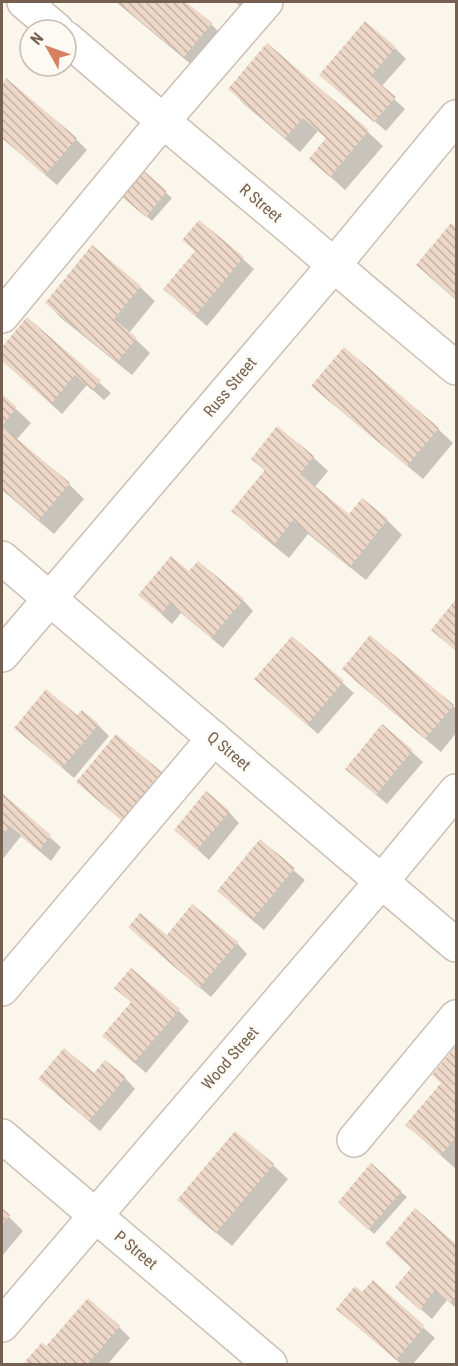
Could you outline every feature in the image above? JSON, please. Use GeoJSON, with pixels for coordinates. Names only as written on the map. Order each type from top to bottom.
{"type":"FeatureCollection","features":[{"type":"Feature","properties":{"kind":"street"},"geometry":{"type":"LineString","coordinates":[[24,2],[43,18]]}},
{"type":"Feature","properties":{"kind":"street"},"geometry":{"type":"LineString","coordinates":[[2,316],[266,2]]}},
{"type":"Feature","properties":{"kind":"street","name":"R Street"},"geometry":{"type":"LineString","coordinates":[[78,48],[456,368]]}},
{"type":"Feature","properties":{"kind":"street","name":"Russ Street"},"geometry":{"type":"LineString","coordinates":[[2,655],[334,265],[456,117]]}},
{"type":"Feature","properties":{"kind":"street","name":"Q Street"},"geometry":{"type":"LineString","coordinates":[[2,558],[456,945]]}},
{"type":"Feature","properties":{"kind":"street"},"geometry":{"type":"LineString","coordinates":[[2,989],[214,738]]}},
{"type":"Feature","properties":{"kind":"street","name":"Wood Street"},"geometry":{"type":"LineString","coordinates":[[2,1325],[381,882],[456,791]]}},
{"type":"Feature","properties":{"kind":"street"},"geometry":{"type":"LineString","coordinates":[[354,1140],[456,1017]]}},
{"type":"Feature","properties":{"kind":"street","name":"P Street"},"geometry":{"type":"LineString","coordinates":[[2,1136],[270,1365]]}},
{"type":"Feature","properties":{"kind":"building"},"geometry":{"type":"Polygon","coordinates":[[[117,2],[186,2],[212,23],[184,57],[117,2]]]}},
{"type":"Feature","properties":{"kind":"building"},"geometry":{"type":"Polygon","coordinates":[[[365,21],[396,47],[371,76],[396,97],[374,122],[319,75],[365,21]]]}},
{"type":"Feature","properties":{"kind":"building"},"geometry":{"type":"Polygon","coordinates":[[[267,43],[369,130],[330,177],[309,159],[326,138],[303,118],[285,138],[228,89],[267,43]]]}},
{"type":"Feature","properties":{"kind":"building"},"geometry":{"type":"Polygon","coordinates":[[[6,78],[77,138],[45,175],[2,138],[2,84],[6,78]]]}},
{"type":"Feature","properties":{"kind":"building"},"geometry":{"type":"Polygon","coordinates":[[[143,170],[167,191],[146,217],[121,196],[143,170]]]}},
{"type":"Feature","properties":{"kind":"building"},"geometry":{"type":"Polygon","coordinates":[[[199,220],[244,257],[195,316],[163,289],[195,251],[182,240],[199,220]]]}},
{"type":"Feature","properties":{"kind":"building"},"geometry":{"type":"Polygon","coordinates":[[[451,223],[456,227],[456,299],[416,265],[451,223]]]}},
{"type":"Feature","properties":{"kind":"building"},"geometry":{"type":"Polygon","coordinates":[[[92,245],[141,286],[114,319],[137,338],[117,362],[45,303],[92,245]]]}},
{"type":"Feature","properties":{"kind":"building"},"geometry":{"type":"Polygon","coordinates":[[[27,317],[101,381],[92,390],[75,375],[51,404],[2,361],[2,347],[27,317]]]}},
{"type":"Feature","properties":{"kind":"building"},"geometry":{"type":"Polygon","coordinates":[[[344,347],[439,428],[407,466],[311,386],[344,347]]]}},
{"type":"Feature","properties":{"kind":"building"},"geometry":{"type":"Polygon","coordinates":[[[2,394],[17,407],[2,426],[2,394]]]}},
{"type":"Feature","properties":{"kind":"building"},"geometry":{"type":"Polygon","coordinates":[[[2,426],[70,483],[39,520],[2,489],[2,426]]]}},
{"type":"Feature","properties":{"kind":"building"},"geometry":{"type":"Polygon","coordinates":[[[277,426],[314,456],[300,474],[349,514],[362,498],[388,519],[350,567],[293,520],[274,545],[231,511],[265,470],[251,459],[277,426]]]}},
{"type":"Feature","properties":{"kind":"building"},"geometry":{"type":"Polygon","coordinates":[[[171,556],[189,571],[198,561],[244,599],[211,638],[170,603],[161,614],[138,595],[171,556]]]}},
{"type":"Feature","properties":{"kind":"building"},"geometry":{"type":"Polygon","coordinates":[[[456,599],[456,651],[431,630],[456,599]]]}},
{"type":"Feature","properties":{"kind":"building"},"geometry":{"type":"Polygon","coordinates":[[[370,635],[454,705],[425,739],[342,669],[370,635]]]}},
{"type":"Feature","properties":{"kind":"building"},"geometry":{"type":"Polygon","coordinates":[[[292,636],[344,681],[307,725],[254,679],[292,636]]]}},
{"type":"Feature","properties":{"kind":"building"},"geometry":{"type":"Polygon","coordinates":[[[46,689],[77,715],[82,710],[99,724],[62,768],[14,728],[46,689]]]}},
{"type":"Feature","properties":{"kind":"building"},"geometry":{"type":"Polygon","coordinates":[[[382,724],[413,750],[376,795],[345,769],[382,724]]]}},
{"type":"Feature","properties":{"kind":"building"},"geometry":{"type":"Polygon","coordinates":[[[116,734],[163,773],[122,821],[76,782],[116,734]]]}},
{"type":"Feature","properties":{"kind":"building"},"geometry":{"type":"Polygon","coordinates":[[[206,791],[230,811],[197,850],[174,830],[206,791]]]}},
{"type":"Feature","properties":{"kind":"building"},"geometry":{"type":"Polygon","coordinates":[[[2,793],[51,835],[39,851],[10,826],[2,836],[2,793]]]}},
{"type":"Feature","properties":{"kind":"building"},"geometry":{"type":"Polygon","coordinates":[[[260,839],[295,868],[252,920],[217,891],[260,839]]]}},
{"type":"Feature","properties":{"kind":"building"},"geometry":{"type":"Polygon","coordinates":[[[192,904],[238,942],[199,988],[128,927],[140,913],[167,935],[192,904]]]}},
{"type":"Feature","properties":{"kind":"building"},"geometry":{"type":"Polygon","coordinates":[[[131,968],[180,1009],[134,1063],[102,1036],[131,1002],[114,988],[131,968]]]}},
{"type":"Feature","properties":{"kind":"building"},"geometry":{"type":"Polygon","coordinates":[[[456,1046],[456,1137],[441,1155],[405,1125],[441,1083],[432,1075],[456,1046]]]}},
{"type":"Feature","properties":{"kind":"building"},"geometry":{"type":"Polygon","coordinates":[[[64,1048],[94,1073],[105,1060],[126,1077],[89,1121],[38,1079],[64,1048]]]}},
{"type":"Feature","properties":{"kind":"building"},"geometry":{"type":"Polygon","coordinates":[[[235,1131],[274,1164],[216,1233],[177,1200],[235,1131]]]}},
{"type":"Feature","properties":{"kind":"building"},"geometry":{"type":"Polygon","coordinates":[[[371,1163],[402,1191],[368,1230],[338,1202],[371,1163]]]}},
{"type":"Feature","properties":{"kind":"building"},"geometry":{"type":"Polygon","coordinates":[[[2,1208],[10,1215],[2,1225],[2,1208]]]}},
{"type":"Feature","properties":{"kind":"building"},"geometry":{"type":"Polygon","coordinates":[[[415,1208],[456,1244],[456,1296],[450,1303],[435,1290],[420,1310],[395,1287],[411,1268],[385,1244],[415,1208]]]}},
{"type":"Feature","properties":{"kind":"building"},"geometry":{"type":"Polygon","coordinates":[[[373,1280],[425,1326],[396,1360],[336,1309],[355,1286],[362,1292],[373,1280]]]}},
{"type":"Feature","properties":{"kind":"building"},"geometry":{"type":"Polygon","coordinates":[[[88,1298],[120,1326],[88,1364],[23,1364],[42,1342],[46,1346],[88,1298]]]}}]}
